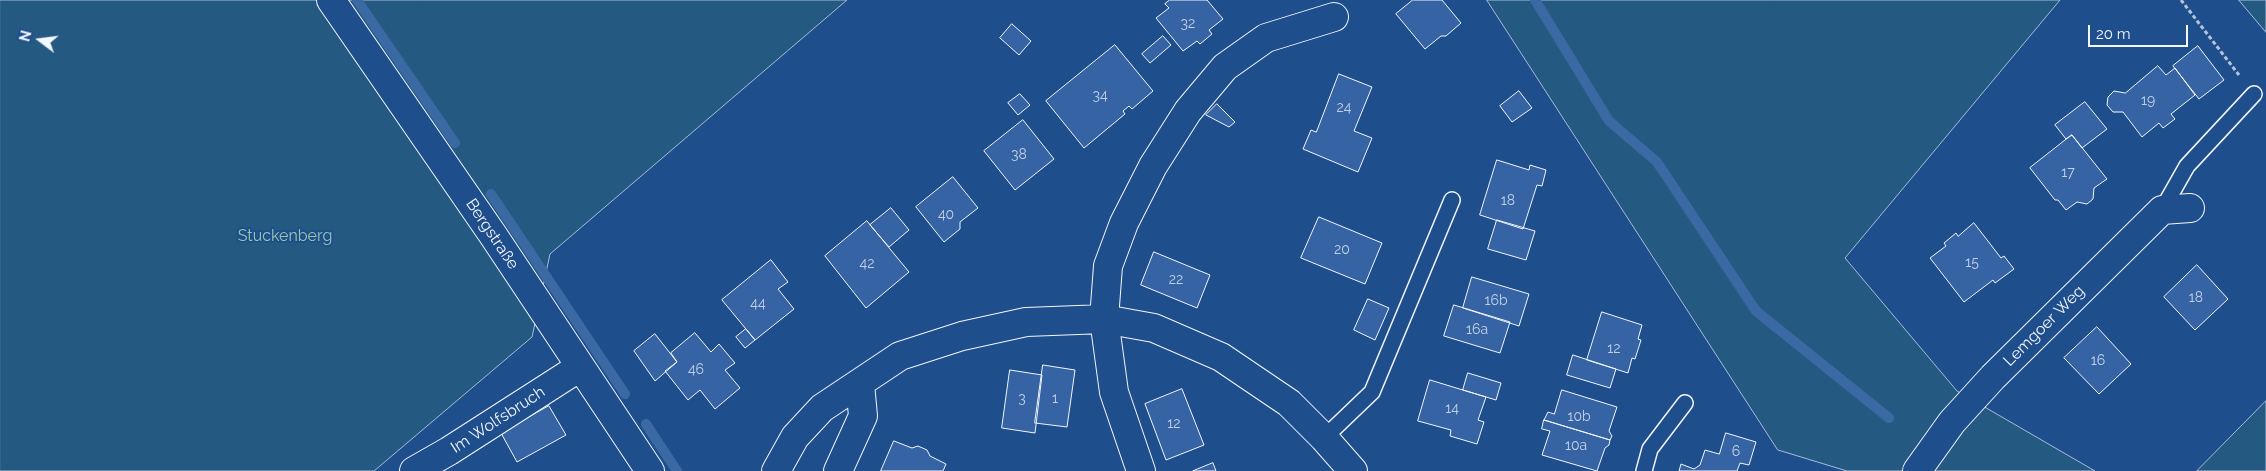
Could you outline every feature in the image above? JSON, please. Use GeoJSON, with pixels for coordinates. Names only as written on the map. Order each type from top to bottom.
{"type":"FeatureCollection","features":[{"type":"Feature","properties":{"kind":"street","name":"Bergstraße"},"geometry":{"type":"LineString","coordinates":[[331,0],[498,243],[650,471]]}},
{"type":"Feature","properties":{"kind":"street"},"geometry":{"type":"LineString","coordinates":[[1141,471],[1114,392],[1104,319],[1108,266],[1124,223],[1153,166],[1188,111],[1225,67],[1266,38],[1334,17]]}},
{"type":"Feature","properties":{"kind":"street"},"geometry":{"type":"LineString","coordinates":[[2162,210],[2190,208]]}},
{"type":"Feature","properties":{"kind":"street","name":"Lemgoer Weg"},"geometry":{"type":"LineString","coordinates":[[1917,471],[1952,422],[1992,377],[2162,210]]}},
{"type":"Feature","properties":{"kind":"street"},"geometry":{"type":"LineString","coordinates":[[776,471],[795,437],[822,408],[900,356],[962,336],[1026,322],[1104,319],[1154,328],[1221,358],[1289,404],[1324,438],[1353,471]]}},
{"type":"Feature","properties":{"kind":"street","name":"Im Wolfsbruch"},"geometry":{"type":"LineString","coordinates":[[414,471],[449,451],[580,367]]}},
{"type":"Feature","properties":{"kind":"street"},"geometry":{"type":"LineString","coordinates":[[838,471],[863,416],[860,384]]}},
{"type":"Feature","properties":{"kind":"lane"},"geometry":{"type":"LineString","coordinates":[[2162,210],[2187,166],[2254,94]]}},
{"type":"Feature","properties":{"kind":"lane"},"geometry":{"type":"LineString","coordinates":[[1324,438],[1372,392],[1452,200]]}},
{"type":"Feature","properties":{"kind":"lane"},"geometry":{"type":"LineString","coordinates":[[1644,471],[1650,449],[1686,403]]}},
{"type":"Feature","properties":{"kind":"path"},"geometry":{"type":"LineString","coordinates":[[2181,0],[2254,94]]}},
{"type":"Feature","properties":{"kind":"green space","name":"Stuckenberg"},"geometry":{"type":"Polygon","coordinates":[[[0,0],[847,0],[550,254],[532,337],[374,471],[0,471],[0,0]]]}},
{"type":"Feature","properties":{"kind":"green space"},"geometry":{"type":"Polygon","coordinates":[[[1487,0],[2060,0],[1845,258],[1957,391],[2095,471],[1847,471],[1778,450],[1487,0]]]}},
{"type":"Feature","properties":{"kind":"green space"},"geometry":{"type":"Polygon","coordinates":[[[2239,0],[2266,0],[2266,32],[2239,0]]]}},
{"type":"Feature","properties":{"kind":"green space"},"geometry":{"type":"Polygon","coordinates":[[[2266,401],[2266,471],[2197,471],[2266,401]]]}},
{"type":"Feature","properties":{"kind":"building"},"geometry":{"type":"Polygon","coordinates":[[[1170,0],[1207,0],[1223,19],[1209,30],[1212,34],[1200,44],[1197,41],[1183,51],[1156,18],[1169,8],[1165,4],[1170,0]]]}},
{"type":"Feature","properties":{"kind":"building"},"geometry":{"type":"Polygon","coordinates":[[[1413,0],[1442,0],[1461,23],[1446,36],[1441,36],[1425,49],[1396,14],[1413,0]]]}},
{"type":"Feature","properties":{"kind":"building"},"geometry":{"type":"Polygon","coordinates":[[[1012,24],[1031,41],[1019,55],[1000,38],[1012,24]]]}},
{"type":"Feature","properties":{"kind":"building"},"geometry":{"type":"Polygon","coordinates":[[[1163,36],[1171,45],[1150,63],[1142,54],[1163,36]]]}},
{"type":"Feature","properties":{"kind":"building"},"geometry":{"type":"Polygon","coordinates":[[[1115,45],[1153,91],[1132,109],[1129,106],[1123,111],[1125,114],[1084,148],[1046,101],[1115,45]]]}},
{"type":"Feature","properties":{"kind":"building"},"geometry":{"type":"Polygon","coordinates":[[[2198,46],[2224,80],[2199,99],[2173,66],[2198,46]]]}},
{"type":"Feature","properties":{"kind":"building"},"geometry":{"type":"Polygon","coordinates":[[[2158,66],[2166,75],[2175,68],[2195,95],[2171,114],[2175,119],[2163,128],[2159,123],[2142,137],[2123,112],[2113,112],[2107,105],[2108,97],[2114,91],[2125,93],[2158,66]]]}},
{"type":"Feature","properties":{"kind":"building"},"geometry":{"type":"Polygon","coordinates":[[[1339,74],[1372,87],[1354,131],[1372,138],[1358,172],[1303,149],[1311,130],[1316,132],[1339,74]]]}},
{"type":"Feature","properties":{"kind":"building"},"geometry":{"type":"Polygon","coordinates":[[[1519,91],[1532,108],[1512,122],[1500,106],[1519,91]]]}},
{"type":"Feature","properties":{"kind":"building"},"geometry":{"type":"Polygon","coordinates":[[[1020,94],[1030,105],[1018,115],[1008,103],[1020,94]]]}},
{"type":"Feature","properties":{"kind":"building"},"geometry":{"type":"Polygon","coordinates":[[[2085,102],[2107,129],[2082,148],[2072,135],[2066,139],[2055,125],[2085,102]]]}},
{"type":"Feature","properties":{"kind":"building"},"geometry":{"type":"Polygon","coordinates":[[[1217,104],[1235,122],[1229,127],[1206,115],[1217,104]]]}},
{"type":"Feature","properties":{"kind":"building"},"geometry":{"type":"Polygon","coordinates":[[[1023,120],[1054,159],[1015,190],[984,151],[1023,120]]]}},
{"type":"Feature","properties":{"kind":"building"},"geometry":{"type":"Polygon","coordinates":[[[2072,135],[2107,179],[2094,188],[2093,199],[2087,204],[2077,202],[2066,210],[2058,200],[2055,200],[2030,168],[2072,135]]]}},
{"type":"Feature","properties":{"kind":"building"},"geometry":{"type":"Polygon","coordinates":[[[1497,160],[1529,170],[1530,165],[1546,170],[1542,186],[1537,185],[1523,229],[1480,215],[1497,160]]]}},
{"type":"Feature","properties":{"kind":"building"},"geometry":{"type":"Polygon","coordinates":[[[953,177],[978,208],[960,222],[960,229],[944,242],[916,207],[953,177]]]}},
{"type":"Feature","properties":{"kind":"building"},"geometry":{"type":"Polygon","coordinates":[[[891,208],[909,230],[889,247],[870,225],[891,208]]]}},
{"type":"Feature","properties":{"kind":"building"},"geometry":{"type":"Polygon","coordinates":[[[1319,217],[1382,243],[1365,284],[1301,258],[1319,217]]]}},
{"type":"Feature","properties":{"kind":"building"},"geometry":{"type":"Polygon","coordinates":[[[1497,220],[1535,231],[1526,260],[1488,249],[1497,220]]]}},
{"type":"Feature","properties":{"kind":"building"},"geometry":{"type":"Polygon","coordinates":[[[867,221],[909,272],[866,308],[825,256],[867,221]]]}},
{"type":"Feature","properties":{"kind":"building"},"geometry":{"type":"Polygon","coordinates":[[[1974,223],[2001,258],[2004,256],[2014,269],[1995,283],[1993,280],[1964,302],[1930,258],[1946,246],[1944,243],[1956,233],[1958,236],[1974,223]]]}},
{"type":"Feature","properties":{"kind":"building"},"geometry":{"type":"Polygon","coordinates":[[[1154,252],[1210,275],[1197,308],[1141,285],[1154,252]]]}},
{"type":"Feature","properties":{"kind":"building"},"geometry":{"type":"Polygon","coordinates":[[[771,260],[788,282],[778,289],[794,309],[755,340],[722,300],[771,260]]]}},
{"type":"Feature","properties":{"kind":"building"},"geometry":{"type":"Polygon","coordinates":[[[2197,265],[2228,299],[2195,330],[2164,297],[2197,265]]]}},
{"type":"Feature","properties":{"kind":"building"},"geometry":{"type":"Polygon","coordinates":[[[1472,277],[1529,294],[1519,326],[1463,308],[1472,277]]]}},
{"type":"Feature","properties":{"kind":"building"},"geometry":{"type":"Polygon","coordinates":[[[1368,299],[1389,308],[1375,340],[1354,330],[1368,299]]]}},
{"type":"Feature","properties":{"kind":"building"},"geometry":{"type":"Polygon","coordinates":[[[1454,305],[1510,322],[1500,353],[1444,336],[1454,305]]]}},
{"type":"Feature","properties":{"kind":"building"},"geometry":{"type":"Polygon","coordinates":[[[1602,312],[1642,325],[1638,339],[1641,340],[1635,359],[1632,358],[1628,373],[1587,360],[1602,312]]]}},
{"type":"Feature","properties":{"kind":"building"},"geometry":{"type":"Polygon","coordinates":[[[2097,327],[2131,364],[2099,394],[2064,358],[2097,327]]]}},
{"type":"Feature","properties":{"kind":"building"},"geometry":{"type":"Polygon","coordinates":[[[746,329],[755,340],[745,348],[736,337],[746,329]]]}},
{"type":"Feature","properties":{"kind":"building"},"geometry":{"type":"Polygon","coordinates":[[[695,333],[711,352],[719,344],[735,363],[725,370],[740,388],[715,409],[700,390],[688,400],[665,371],[677,362],[671,353],[695,333]]]}},
{"type":"Feature","properties":{"kind":"building"},"geometry":{"type":"Polygon","coordinates":[[[655,334],[677,362],[655,381],[634,351],[655,334]]]}},
{"type":"Feature","properties":{"kind":"building"},"geometry":{"type":"Polygon","coordinates":[[[1573,355],[1616,369],[1610,388],[1567,375],[1573,355]]]}},
{"type":"Feature","properties":{"kind":"building"},"geometry":{"type":"Polygon","coordinates":[[[1043,365],[1075,370],[1067,427],[1035,423],[1043,365]]]}},
{"type":"Feature","properties":{"kind":"building"},"geometry":{"type":"Polygon","coordinates":[[[1010,370],[1042,375],[1035,433],[1002,428],[1010,370]]]}},
{"type":"Feature","properties":{"kind":"building"},"geometry":{"type":"Polygon","coordinates":[[[1468,373],[1501,383],[1496,400],[1463,390],[1468,373]]]}},
{"type":"Feature","properties":{"kind":"building"},"geometry":{"type":"Polygon","coordinates":[[[1430,380],[1486,397],[1478,420],[1484,422],[1477,444],[1450,436],[1451,430],[1418,421],[1430,380]]]}},
{"type":"Feature","properties":{"kind":"building"},"geometry":{"type":"Polygon","coordinates":[[[1182,389],[1204,445],[1166,460],[1145,404],[1182,389]]]}},
{"type":"Feature","properties":{"kind":"building"},"geometry":{"type":"Polygon","coordinates":[[[1562,390],[1617,407],[1609,431],[1612,436],[1610,440],[1544,420],[1548,412],[1554,414],[1562,390]]]}},
{"type":"Feature","properties":{"kind":"building"},"geometry":{"type":"Polygon","coordinates":[[[549,406],[566,435],[517,462],[501,433],[549,406]]]}},
{"type":"Feature","properties":{"kind":"building"},"geometry":{"type":"Polygon","coordinates":[[[1544,420],[1610,440],[1609,445],[1605,448],[1597,471],[1542,455],[1550,431],[1542,429],[1544,420]]]}},
{"type":"Feature","properties":{"kind":"building"},"geometry":{"type":"Polygon","coordinates":[[[1726,433],[1756,442],[1749,465],[1740,463],[1737,471],[1679,471],[1681,464],[1694,469],[1700,465],[1705,450],[1719,454],[1726,433]]]}},
{"type":"Feature","properties":{"kind":"building"},"geometry":{"type":"Polygon","coordinates":[[[894,441],[912,448],[918,446],[927,450],[930,456],[946,464],[943,471],[881,471],[894,441]]]}},
{"type":"Feature","properties":{"kind":"building"},"geometry":{"type":"Polygon","coordinates":[[[1213,463],[1216,471],[1193,471],[1213,463]]]}},
{"type":"Feature","properties":{"kind":"waterway"},"geometry":{"type":"LineString","coordinates":[[357,0],[455,143]]}},
{"type":"Feature","properties":{"kind":"waterway"},"geometry":{"type":"LineString","coordinates":[[1535,0],[1609,121],[1657,162],[1756,311],[1889,418]]}},
{"type":"Feature","properties":{"kind":"waterway"},"geometry":{"type":"LineString","coordinates":[[491,194],[625,394]]}},
{"type":"Feature","properties":{"kind":"waterway"},"geometry":{"type":"LineString","coordinates":[[646,424],[677,471]]}}]}
